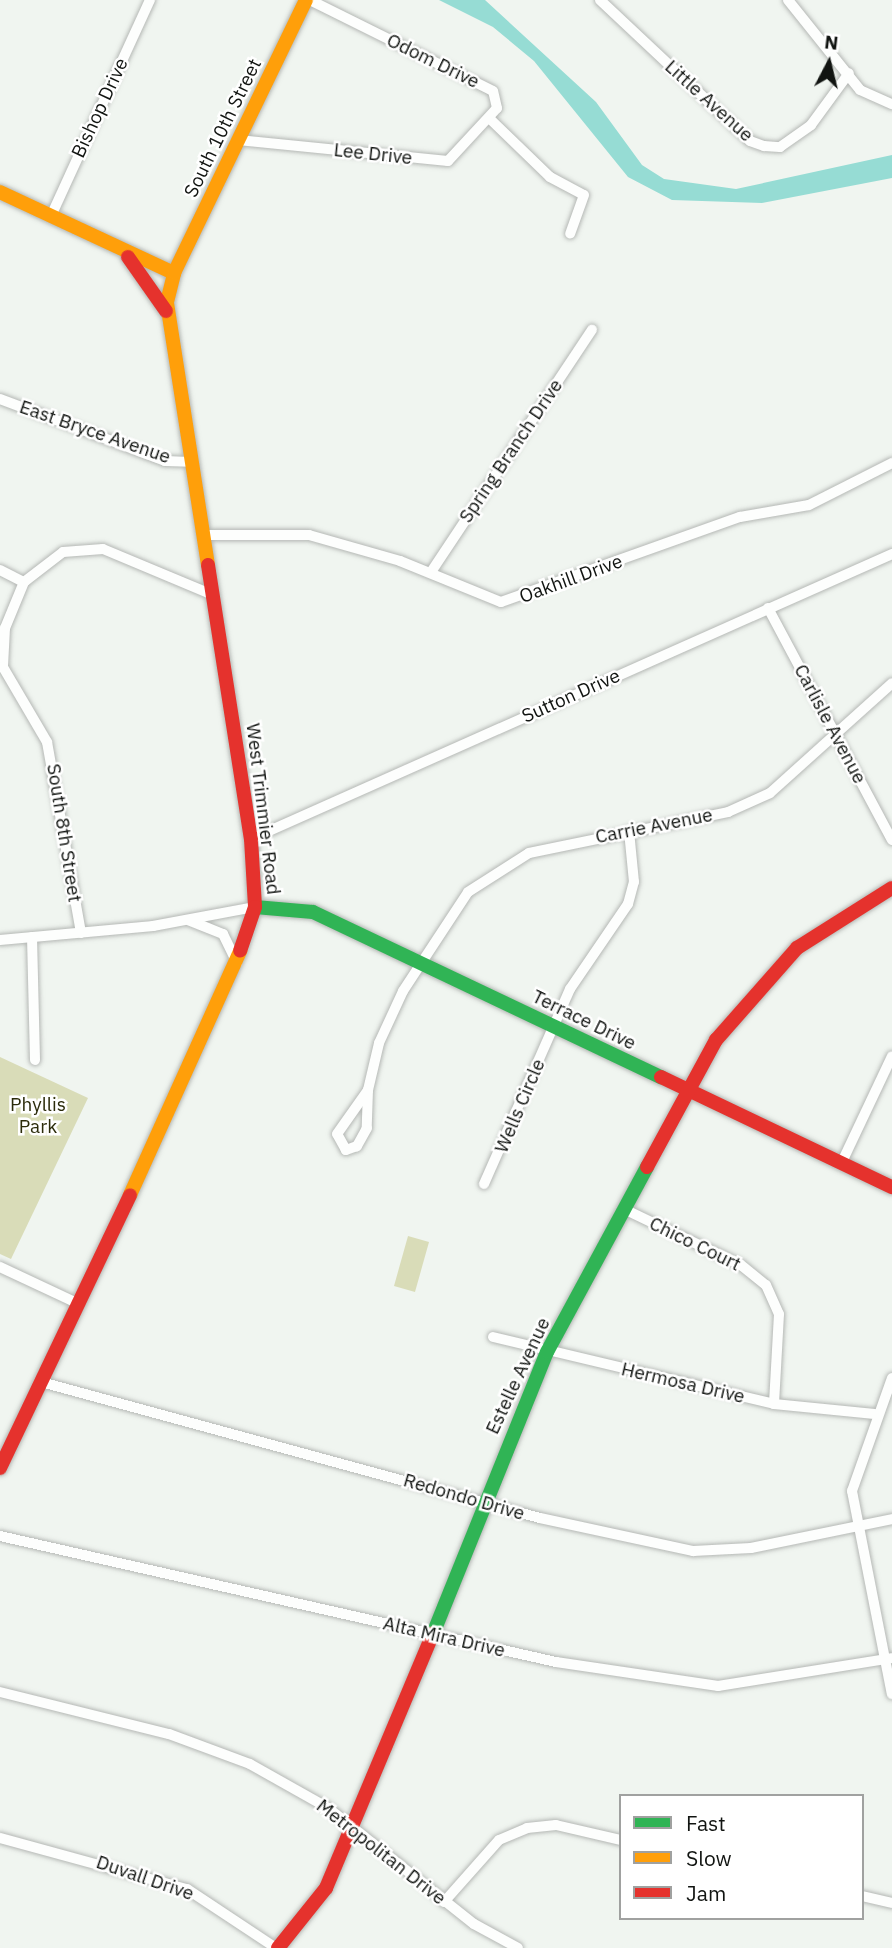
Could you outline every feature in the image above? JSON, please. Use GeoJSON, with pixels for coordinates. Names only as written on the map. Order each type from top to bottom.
{"type":"FeatureCollection","features":[{"type":"Feature","properties":{"kind":"street","name":"Bishop Drive"},"geometry":{"type":"LineString","coordinates":[[51,216],[150,0]]}},
{"type":"Feature","properties":{"kind":"street","name":"Odom Drive"},"geometry":{"type":"LineString","coordinates":[[308,0],[493,90],[497,108],[489,118]]}},
{"type":"Feature","properties":{"kind":"street","name":"South 10th Street"},"geometry":{"type":"LineString","coordinates":[[174,273],[308,0]]}},
{"type":"Feature","properties":{"kind":"street","name":"Little Avenue"},"geometry":{"type":"LineString","coordinates":[[600,0],[750,141],[764,146],[793,141],[849,73]]}},
{"type":"Feature","properties":{"kind":"street"},"geometry":{"type":"LineString","coordinates":[[789,0],[860,90],[892,104]]}},
{"type":"Feature","properties":{"kind":"street"},"geometry":{"type":"LineString","coordinates":[[489,118],[550,177],[584,195],[570,234]]}},
{"type":"Feature","properties":{"kind":"street","name":"Lee Drive"},"geometry":{"type":"LineString","coordinates":[[238,140],[448,161],[489,118]]}},
{"type":"Feature","properties":{"kind":"street"},"geometry":{"type":"LineString","coordinates":[[0,192],[174,273]]}},
{"type":"Feature","properties":{"kind":"street"},"geometry":{"type":"LineString","coordinates":[[113,245],[145,273],[166,312]]}},
{"type":"Feature","properties":{"kind":"street","name":"West Trimmier Road"},"geometry":{"type":"LineString","coordinates":[[0,1468],[238,965],[255,908],[251,839],[166,312],[174,273]]}},
{"type":"Feature","properties":{"kind":"street","name":"Spring Branch Drive"},"geometry":{"type":"LineString","coordinates":[[430,572],[592,330]]}},
{"type":"Feature","properties":{"kind":"street","name":"East Bryce Avenue"},"geometry":{"type":"LineString","coordinates":[[0,399],[165,461],[190,462]]}},
{"type":"Feature","properties":{"kind":"street","name":"Oakhill Drive"},"geometry":{"type":"LineString","coordinates":[[202,535],[306,535],[430,572],[501,602],[516,599],[740,517],[809,505],[892,463]]}},
{"type":"Feature","properties":{"kind":"street"},"geometry":{"type":"LineString","coordinates":[[0,570],[24,582],[63,552],[87,548],[213,595]]}},
{"type":"Feature","properties":{"kind":"street","name":"Sutton Drive"},"geometry":{"type":"LineString","coordinates":[[251,839],[892,554]]}},
{"type":"Feature","properties":{"kind":"street","name":"South 8th Street"},"geometry":{"type":"LineString","coordinates":[[24,582],[5,628],[4,667],[47,741],[80,933]]}},
{"type":"Feature","properties":{"kind":"street","name":"Carlisle Avenue"},"geometry":{"type":"LineString","coordinates":[[768,608],[892,840]]}},
{"type":"Feature","properties":{"kind":"street","name":"Carrie Avenue"},"geometry":{"type":"LineString","coordinates":[[368,1090],[379,1044],[419,962],[454,907],[507,865],[550,847],[728,812],[770,793],[892,683]]}},
{"type":"Feature","properties":{"kind":"street","name":"Wells Circle"},"geometry":{"type":"LineString","coordinates":[[484,1184],[553,1026],[586,961],[628,904],[634,882],[629,831]]}},
{"type":"Feature","properties":{"kind":"street","name":"Estelle Avenue"},"geometry":{"type":"LineString","coordinates":[[277,1948],[326,1888],[355,1828],[483,1502],[547,1352],[692,1094],[716,1041],[760,984],[797,948],[892,888]]}},
{"type":"Feature","properties":{"kind":"street"},"geometry":{"type":"LineString","coordinates":[[0,940],[188,920],[255,908]]}},
{"type":"Feature","properties":{"kind":"street","name":"Terrace Drive"},"geometry":{"type":"LineString","coordinates":[[255,908],[313,912],[892,1187]]}},
{"type":"Feature","properties":{"kind":"street"},"geometry":{"type":"LineString","coordinates":[[188,920],[223,934],[238,965]]}},
{"type":"Feature","properties":{"kind":"street"},"geometry":{"type":"LineString","coordinates":[[32,937],[34,1060]]}},
{"type":"Feature","properties":{"kind":"street"},"geometry":{"type":"LineString","coordinates":[[841,1164],[892,1056]]}},
{"type":"Feature","properties":{"kind":"street"},"geometry":{"type":"LineString","coordinates":[[368,1090],[367,1128],[357,1146],[346,1150],[337,1134],[368,1090]]}},
{"type":"Feature","properties":{"kind":"street","name":"Chico Court"},"geometry":{"type":"LineString","coordinates":[[626,1210],[741,1265],[766,1285],[779,1314],[774,1404]]}},
{"type":"Feature","properties":{"kind":"street"},"geometry":{"type":"LineString","coordinates":[[0,1267],[79,1304]]}},
{"type":"Feature","properties":{"kind":"street","name":"Hermosa Drive"},"geometry":{"type":"LineString","coordinates":[[493,1337],[774,1404],[875,1414]]}},
{"type":"Feature","properties":{"kind":"street"},"geometry":{"type":"LineString","coordinates":[[892,1378],[875,1414],[852,1491],[856,1529],[889,1659],[892,1694]]}},
{"type":"Feature","properties":{"kind":"street","name":"Redondo Drive"},"geometry":{"type":"LineString","coordinates":[[41,1382],[483,1502],[693,1551],[751,1548],[856,1529],[892,1518]]}},
{"type":"Feature","properties":{"kind":"street","name":"Alta Mira Drive"},"geometry":{"type":"LineString","coordinates":[[0,1536],[556,1662],[718,1686],[889,1659]]}},
{"type":"Feature","properties":{"kind":"street","name":"Metropolitan Drive"},"geometry":{"type":"LineString","coordinates":[[0,1692],[215,1751],[291,1785],[355,1828],[444,1902],[518,1948]]}},
{"type":"Feature","properties":{"kind":"street"},"geometry":{"type":"LineString","coordinates":[[444,1902],[499,1840],[527,1828],[556,1825],[619,1840]]}},
{"type":"Feature","properties":{"kind":"street","name":"Duvall Drive"},"geometry":{"type":"LineString","coordinates":[[0,1838],[187,1889],[277,1948]]}},
{"type":"Feature","properties":{"kind":"street"},"geometry":{"type":"LineString","coordinates":[[864,1896],[892,1903]]}},
{"type":"Feature","properties":{"kind":"green space","name":"Phyllis Park"},"geometry":{"type":"Polygon","coordinates":[[[0,1057],[88,1098],[11,1259],[0,1254],[0,1057]]]}},
{"type":"Feature","properties":{"kind":"green space"},"geometry":{"type":"Polygon","coordinates":[[[408,1236],[429,1242],[415,1292],[394,1286],[408,1236]]]}},
{"type":"Feature","properties":{"kind":"water"},"geometry":{"type":"Polygon","coordinates":[[[439,0],[485,0],[596,102],[642,165],[664,179],[736,189],[892,155],[892,178],[762,203],[672,200],[628,177],[534,61],[493,27],[439,0]]]}},
{"type":"Feature","properties":{"kind":"traffic: fast"},"geometry":{"type":"LineString","coordinates":[[255,907],[313,912],[661,1077]]}},
{"type":"Feature","properties":{"kind":"traffic: fast"},"geometry":{"type":"LineString","coordinates":[[433,1634],[547,1352],[647,1167]]}},
{"type":"Feature","properties":{"kind":"traffic: slow"},"geometry":{"type":"LineString","coordinates":[[208,565],[167,302],[174,273],[306,0]]}},
{"type":"Feature","properties":{"kind":"traffic: slow"},"geometry":{"type":"LineString","coordinates":[[0,192],[174,273]]}},
{"type":"Feature","properties":{"kind":"traffic: slow"},"geometry":{"type":"LineString","coordinates":[[130,1195],[240,951]]}},
{"type":"Feature","properties":{"kind":"traffic: jam"},"geometry":{"type":"LineString","coordinates":[[128,257],[166,311]]}},
{"type":"Feature","properties":{"kind":"traffic: jam"},"geometry":{"type":"LineString","coordinates":[[208,565],[251,839],[255,907],[240,951]]}},
{"type":"Feature","properties":{"kind":"traffic: jam"},"geometry":{"type":"LineString","coordinates":[[647,1167],[716,1040],[797,948],[892,888]]}},
{"type":"Feature","properties":{"kind":"traffic: jam"},"geometry":{"type":"LineString","coordinates":[[661,1077],[892,1187]]}},
{"type":"Feature","properties":{"kind":"traffic: jam"},"geometry":{"type":"LineString","coordinates":[[0,1468],[130,1195]]}},
{"type":"Feature","properties":{"kind":"traffic: jam"},"geometry":{"type":"LineString","coordinates":[[278,1948],[326,1888],[433,1634]]}}]}
